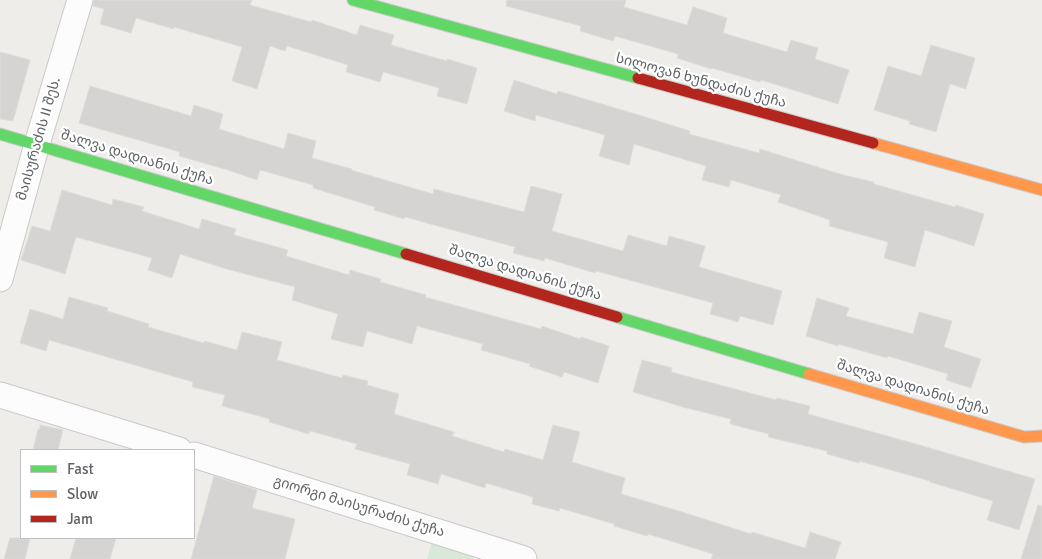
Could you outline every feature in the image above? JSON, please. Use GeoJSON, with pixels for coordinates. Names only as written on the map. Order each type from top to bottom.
{"type":"FeatureCollection","features":[{"type":"Feature","properties":{"kind":"street","name":"მაისურაძის II შეს."},"geometry":{"type":"LineString","coordinates":[[0,278],[37,144],[80,0]]}},
{"type":"Feature","properties":{"kind":"street","name":"სილოვან ხუნდაძის ქუჩა"},"geometry":{"type":"LineString","coordinates":[[353,0],[1042,190]]}},
{"type":"Feature","properties":{"kind":"street","name":"შალვა დადიანის ქუჩა"},"geometry":{"type":"LineString","coordinates":[[0,134],[1015,434],[1042,436]]}},
{"type":"Feature","properties":{"kind":"street"},"geometry":{"type":"LineString","coordinates":[[0,395],[176,449]]}},
{"type":"Feature","properties":{"kind":"street","name":"გიორგი მაისურაძის ქუჩა"},"geometry":{"type":"LineString","coordinates":[[195,455],[524,559]]}},
{"type":"Feature","properties":{"kind":"green space"},"geometry":{"type":"Polygon","coordinates":[[[432,542],[474,555],[473,559],[427,559],[432,542]]]}},
{"type":"Feature","properties":{"kind":"building"},"geometry":{"type":"Polygon","coordinates":[[[94,0],[252,0],[250,5],[311,22],[312,20],[357,35],[360,25],[394,35],[391,45],[477,68],[467,104],[437,96],[439,88],[383,72],[380,82],[346,72],[348,65],[287,46],[285,51],[270,46],[257,89],[232,81],[242,47],[136,18],[131,33],[100,24],[104,9],[93,6],[94,0]]]}},
{"type":"Feature","properties":{"kind":"building"},"geometry":{"type":"Polygon","coordinates":[[[507,0],[626,0],[624,7],[687,25],[693,7],[727,18],[723,33],[787,52],[791,40],[818,48],[815,59],[849,70],[838,104],[761,80],[760,82],[711,69],[677,58],[678,54],[615,36],[613,41],[580,31],[581,26],[506,6],[507,0]]]}},
{"type":"Feature","properties":{"kind":"building"},"geometry":{"type":"Polygon","coordinates":[[[931,45],[975,58],[966,89],[950,84],[936,132],[909,124],[910,121],[874,110],[888,66],[921,76],[931,45]]]}},
{"type":"Feature","properties":{"kind":"building"},"geometry":{"type":"Polygon","coordinates":[[[0,52],[30,60],[13,121],[0,119],[0,52]]]}},
{"type":"Feature","properties":{"kind":"building"},"geometry":{"type":"Polygon","coordinates":[[[514,80],[557,94],[558,91],[642,116],[690,131],[689,134],[759,153],[760,149],[843,175],[874,182],[874,184],[984,214],[974,246],[925,230],[915,267],[884,258],[888,242],[829,226],[830,220],[778,202],[781,195],[731,180],[729,187],[702,180],[706,166],[634,144],[629,165],[599,156],[605,135],[536,115],[535,121],[504,111],[514,80]]]}},
{"type":"Feature","properties":{"kind":"building"},"geometry":{"type":"Polygon","coordinates":[[[90,86],[191,116],[194,105],[223,114],[219,129],[284,149],[288,133],[316,141],[312,158],[433,194],[434,189],[524,212],[531,186],[562,194],[552,231],[623,251],[628,235],[667,246],[669,236],[705,246],[699,267],[782,291],[773,325],[740,316],[738,322],[710,314],[713,303],[596,271],[595,273],[545,258],[544,261],[513,253],[515,247],[374,210],[375,207],[313,188],[313,185],[260,170],[257,180],[179,156],[180,152],[79,123],[90,86]]]}},
{"type":"Feature","properties":{"kind":"building"},"geometry":{"type":"Polygon","coordinates":[[[62,190],[112,205],[113,199],[144,207],[142,211],[199,229],[202,219],[236,229],[234,235],[288,250],[286,256],[349,275],[350,270],[381,279],[380,282],[426,295],[425,297],[541,329],[542,326],[580,339],[581,337],[609,346],[598,383],[564,372],[562,377],[529,366],[530,364],[481,350],[483,344],[417,326],[412,344],[367,331],[363,347],[331,339],[338,314],[292,300],[295,287],[223,268],[180,254],[172,278],[148,270],[152,258],[76,237],[65,274],[21,260],[32,226],[50,231],[62,190]]]}},
{"type":"Feature","properties":{"kind":"building"},"geometry":{"type":"Polygon","coordinates":[[[69,297],[108,308],[107,311],[149,324],[148,327],[237,350],[242,332],[282,342],[277,360],[342,378],[343,375],[368,381],[367,385],[399,394],[394,414],[454,432],[452,436],[504,452],[505,449],[543,460],[553,425],[580,432],[572,462],[625,478],[621,494],[751,534],[752,532],[805,548],[810,532],[841,542],[835,559],[711,559],[713,554],[648,534],[647,536],[560,508],[559,511],[532,504],[533,497],[486,483],[485,488],[441,474],[438,484],[407,475],[410,464],[355,449],[357,444],[310,431],[309,434],[269,422],[270,419],[222,406],[225,395],[192,387],[193,382],[49,340],[46,351],[20,343],[30,309],[63,319],[69,297]]]}},
{"type":"Feature","properties":{"kind":"building"},"geometry":{"type":"Polygon","coordinates":[[[817,298],[849,308],[846,316],[913,334],[919,312],[952,321],[944,347],[981,359],[971,388],[946,380],[948,374],[888,356],[887,358],[806,336],[817,298]]]}},
{"type":"Feature","properties":{"kind":"building"},"geometry":{"type":"Polygon","coordinates":[[[642,360],[672,368],[671,372],[776,400],[777,398],[810,406],[808,414],[1035,479],[1019,530],[987,520],[993,501],[930,481],[827,454],[827,451],[768,437],[769,434],[730,424],[731,419],[633,392],[642,360]]]}},
{"type":"Feature","properties":{"kind":"building"},"geometry":{"type":"Polygon","coordinates":[[[40,425],[63,430],[58,449],[33,449],[38,429],[40,429],[40,425]]]}},
{"type":"Feature","properties":{"kind":"building"},"geometry":{"type":"Polygon","coordinates":[[[214,476],[257,490],[252,508],[295,519],[285,559],[191,559],[214,476]]]}},
{"type":"Feature","properties":{"kind":"building"},"geometry":{"type":"Polygon","coordinates":[[[1038,505],[1042,506],[1042,559],[1021,559],[1038,505]]]}},
{"type":"Feature","properties":{"kind":"building"},"geometry":{"type":"Polygon","coordinates":[[[10,538],[30,539],[25,559],[4,559],[10,538]]]}},
{"type":"Feature","properties":{"kind":"building"},"geometry":{"type":"Polygon","coordinates":[[[76,539],[116,539],[110,559],[70,559],[76,539]]]}},
{"type":"Feature","properties":{"kind":"traffic: fast"},"geometry":{"type":"LineString","coordinates":[[353,0],[638,78]]}},
{"type":"Feature","properties":{"kind":"traffic: fast"},"geometry":{"type":"LineString","coordinates":[[0,134],[406,254]]}},
{"type":"Feature","properties":{"kind":"traffic: fast"},"geometry":{"type":"LineString","coordinates":[[617,317],[809,374]]}},
{"type":"Feature","properties":{"kind":"traffic: slow"},"geometry":{"type":"LineString","coordinates":[[873,143],[1042,190]]}},
{"type":"Feature","properties":{"kind":"traffic: slow"},"geometry":{"type":"LineString","coordinates":[[809,374],[1024,437],[1042,436]]}},
{"type":"Feature","properties":{"kind":"traffic: jam"},"geometry":{"type":"LineString","coordinates":[[638,78],[873,143]]}},
{"type":"Feature","properties":{"kind":"traffic: jam"},"geometry":{"type":"LineString","coordinates":[[406,254],[617,317]]}}]}
